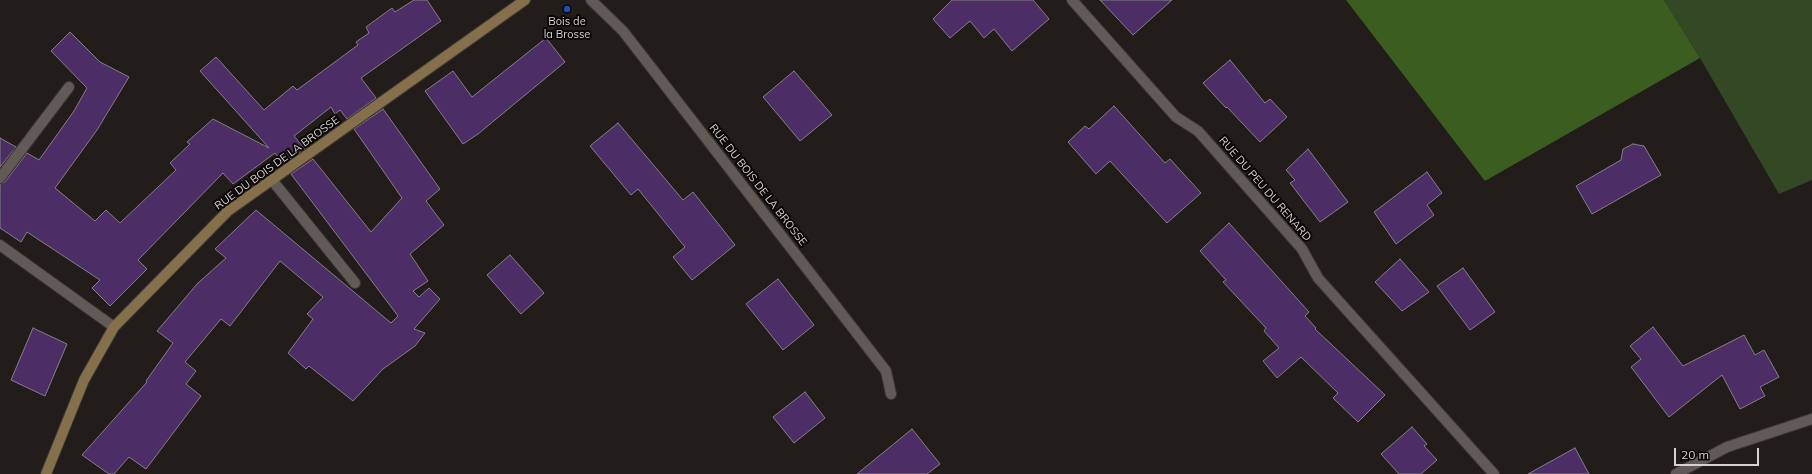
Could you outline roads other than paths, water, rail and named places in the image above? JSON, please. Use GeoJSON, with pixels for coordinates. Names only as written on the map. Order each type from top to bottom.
{"type":"FeatureCollection","features":[{"type":"Feature","properties":{"kind":"street","name":"RUE DU BOIS DE LA BROSSE"},"geometry":{"type":"LineString","coordinates":[[46,474],[84,380],[114,327],[228,211],[525,0]]}},
{"type":"Feature","properties":{"kind":"street","name":"RUE DU BOIS DE LA BROSSE"},"geometry":{"type":"LineString","coordinates":[[590,0],[623,31],[886,371],[890,394]]}},
{"type":"Feature","properties":{"kind":"street","name":"RUE DU PEU DU RENARD"},"geometry":{"type":"LineString","coordinates":[[1072,0],[1176,117],[1198,131],[1302,249],[1318,278],[1494,474]]}},
{"type":"Feature","properties":{"kind":"street"},"geometry":{"type":"LineString","coordinates":[[0,178],[69,87]]}},
{"type":"Feature","properties":{"kind":"street"},"geometry":{"type":"LineString","coordinates":[[272,180],[355,283]]}},
{"type":"Feature","properties":{"kind":"street"},"geometry":{"type":"LineString","coordinates":[[0,245],[114,327]]}},
{"type":"Feature","properties":{"kind":"street"},"geometry":{"type":"LineString","coordinates":[[1676,474],[1727,447],[1812,420]]}},
{"type":"Feature","properties":{"kind":"place","name":"Bois de la Brosse"},"geometry":{"type":"Point","coordinates":[567,9]}}]}
